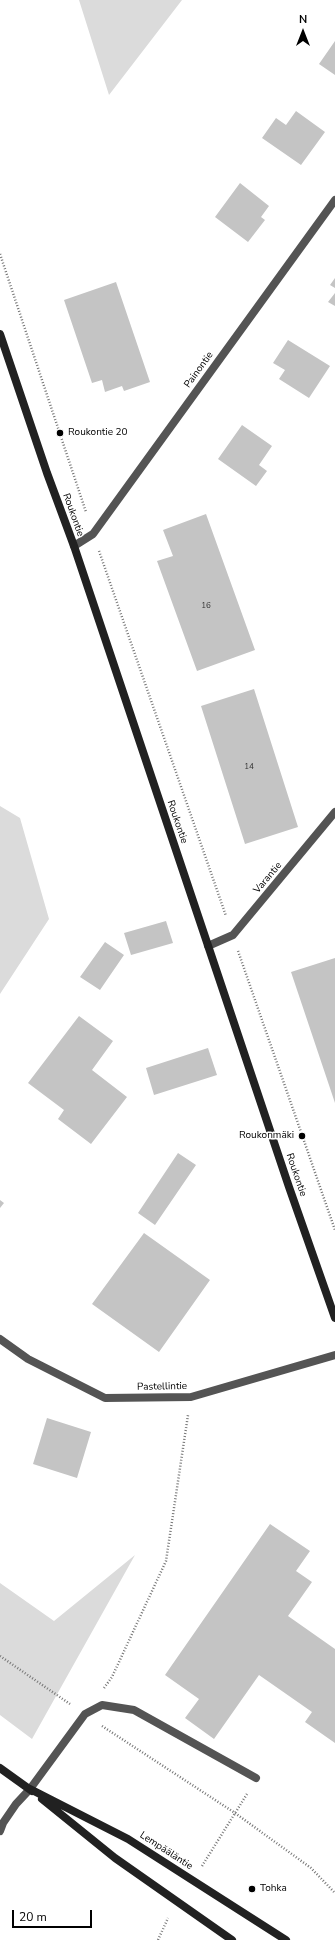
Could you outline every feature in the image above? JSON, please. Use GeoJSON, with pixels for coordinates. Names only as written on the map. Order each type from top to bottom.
{"type":"FeatureCollection","features":[{"type":"Feature","properties":{"kind":"street","name":"Painontie"},"geometry":{"type":"LineString","coordinates":[[74,546],[93,534],[335,200]]}},
{"type":"Feature","properties":{"kind":"street","name":"Roukontie"},"geometry":{"type":"LineString","coordinates":[[0,334],[47,473],[74,546],[289,1187],[335,1318]]}},
{"type":"Feature","properties":{"kind":"street","name":"Varantie"},"geometry":{"type":"LineString","coordinates":[[208,946],[233,935],[335,812]]}},
{"type":"Feature","properties":{"kind":"street","name":"Pastellintie"},"geometry":{"type":"LineString","coordinates":[[0,1339],[28,1359],[105,1398],[191,1397],[335,1355]]}},
{"type":"Feature","properties":{"kind":"street"},"geometry":{"type":"LineString","coordinates":[[0,1831],[3,1823],[16,1804],[30,1789],[85,1714],[102,1704],[134,1710],[256,1778]]}},
{"type":"Feature","properties":{"kind":"street","name":"Lempääläntie"},"geometry":{"type":"LineString","coordinates":[[0,1768],[30,1789],[115,1858],[232,1940]]}},
{"type":"Feature","properties":{"kind":"street","name":"Lempääläntie"},"geometry":{"type":"LineString","coordinates":[[30,1789],[128,1839],[286,1940]]}},
{"type":"Feature","properties":{"kind":"path"},"geometry":{"type":"LineString","coordinates":[[0,254],[93,534],[335,1230]]}},
{"type":"Feature","properties":{"kind":"path"},"geometry":{"type":"LineString","coordinates":[[85,1714],[112,1677],[166,1561],[191,1397]]}},
{"type":"Feature","properties":{"kind":"path"},"geometry":{"type":"LineString","coordinates":[[0,1656],[235,1813],[311,1868],[335,1893]]}},
{"type":"Feature","properties":{"kind":"path"},"geometry":{"type":"LineString","coordinates":[[193,1880],[256,1778]]}},
{"type":"Feature","properties":{"kind":"path"},"geometry":{"type":"LineString","coordinates":[[158,1940],[169,1915],[178,1902]]}},
{"type":"Feature","properties":{"kind":"shaded area"},"geometry":{"type":"Polygon","coordinates":[[[79,0],[182,0],[109,95],[79,0]]]}},
{"type":"Feature","properties":{"kind":"shaded area"},"geometry":{"type":"Polygon","coordinates":[[[0,806],[20,818],[49,919],[0,994],[0,806]]]}},
{"type":"Feature","properties":{"kind":"shaded area"},"geometry":{"type":"Polygon","coordinates":[[[135,1555],[32,1739],[0,1715],[0,1583],[54,1621],[135,1555]]]}},
{"type":"Feature","properties":{"kind":"building"},"geometry":{"type":"Polygon","coordinates":[[[335,41],[335,75],[319,64],[335,41]]]}},
{"type":"Feature","properties":{"kind":"building"},"geometry":{"type":"Polygon","coordinates":[[[296,111],[325,132],[301,165],[262,138],[276,118],[286,125],[296,111]]]}},
{"type":"Feature","properties":{"kind":"building"},"geometry":{"type":"Polygon","coordinates":[[[240,183],[269,206],[261,217],[265,220],[248,242],[215,217],[240,183]]]}},
{"type":"Feature","properties":{"kind":"building"},"geometry":{"type":"Polygon","coordinates":[[[335,278],[335,288],[330,285],[335,278]]]}},
{"type":"Feature","properties":{"kind":"building"},"geometry":{"type":"Polygon","coordinates":[[[116,282],[150,382],[124,391],[122,386],[105,392],[102,380],[92,383],[64,300],[116,282]]]}},
{"type":"Feature","properties":{"kind":"building"},"geometry":{"type":"Polygon","coordinates":[[[335,293],[335,306],[328,302],[335,293]]]}},
{"type":"Feature","properties":{"kind":"building"},"geometry":{"type":"Polygon","coordinates":[[[288,340],[330,366],[309,398],[279,379],[285,370],[273,363],[288,340]]]}},
{"type":"Feature","properties":{"kind":"building"},"geometry":{"type":"Polygon","coordinates":[[[242,425],[272,446],[259,465],[267,471],[256,486],[218,459],[242,425]]]}},
{"type":"Feature","properties":{"kind":"building"},"geometry":{"type":"Polygon","coordinates":[[[206,514],[255,650],[197,671],[157,561],[173,556],[163,530],[206,514]]]}},
{"type":"Feature","properties":{"kind":"building"},"geometry":{"type":"Polygon","coordinates":[[[254,689],[298,827],[245,844],[201,706],[254,689]]]}},
{"type":"Feature","properties":{"kind":"building"},"geometry":{"type":"Polygon","coordinates":[[[166,921],[173,943],[131,955],[124,933],[166,921]]]}},
{"type":"Feature","properties":{"kind":"building"},"geometry":{"type":"Polygon","coordinates":[[[105,942],[124,955],[100,990],[80,977],[105,942]]]}},
{"type":"Feature","properties":{"kind":"building"},"geometry":{"type":"Polygon","coordinates":[[[335,958],[335,1103],[291,972],[335,958]]]}},
{"type":"Feature","properties":{"kind":"building"},"geometry":{"type":"Polygon","coordinates":[[[79,1016],[113,1041],[92,1070],[127,1097],[91,1144],[58,1119],[64,1110],[28,1083],[79,1016]]]}},
{"type":"Feature","properties":{"kind":"building"},"geometry":{"type":"Polygon","coordinates":[[[208,1048],[217,1075],[154,1095],[146,1068],[208,1048]]]}},
{"type":"Feature","properties":{"kind":"building"},"geometry":{"type":"Polygon","coordinates":[[[178,1153],[196,1165],[155,1225],[138,1213],[178,1153]]]}},
{"type":"Feature","properties":{"kind":"building"},"geometry":{"type":"Polygon","coordinates":[[[0,1200],[4,1203],[0,1208],[0,1200]]]}},
{"type":"Feature","properties":{"kind":"building"},"geometry":{"type":"Polygon","coordinates":[[[144,1233],[210,1280],[159,1352],[92,1304],[144,1233]]]}},
{"type":"Feature","properties":{"kind":"building"},"geometry":{"type":"Polygon","coordinates":[[[47,1418],[91,1432],[77,1478],[33,1464],[47,1418]]]}},
{"type":"Feature","properties":{"kind":"building"},"geometry":{"type":"Polygon","coordinates":[[[270,1524],[310,1551],[296,1571],[312,1582],[288,1616],[335,1649],[335,1743],[305,1722],[312,1712],[259,1675],[214,1739],[185,1718],[199,1699],[165,1675],[270,1524]]]}},
{"type":"Feature","properties":{"kind":"place","name":"Roukontie 20"},"geometry":{"type":"Point","coordinates":[60,433]}},
{"type":"Feature","properties":{"kind":"place","name":"Roukonmäki"},"geometry":{"type":"Point","coordinates":[302,1136]}},
{"type":"Feature","properties":{"kind":"place","name":"Tohka"},"geometry":{"type":"Point","coordinates":[252,1889]}}]}
